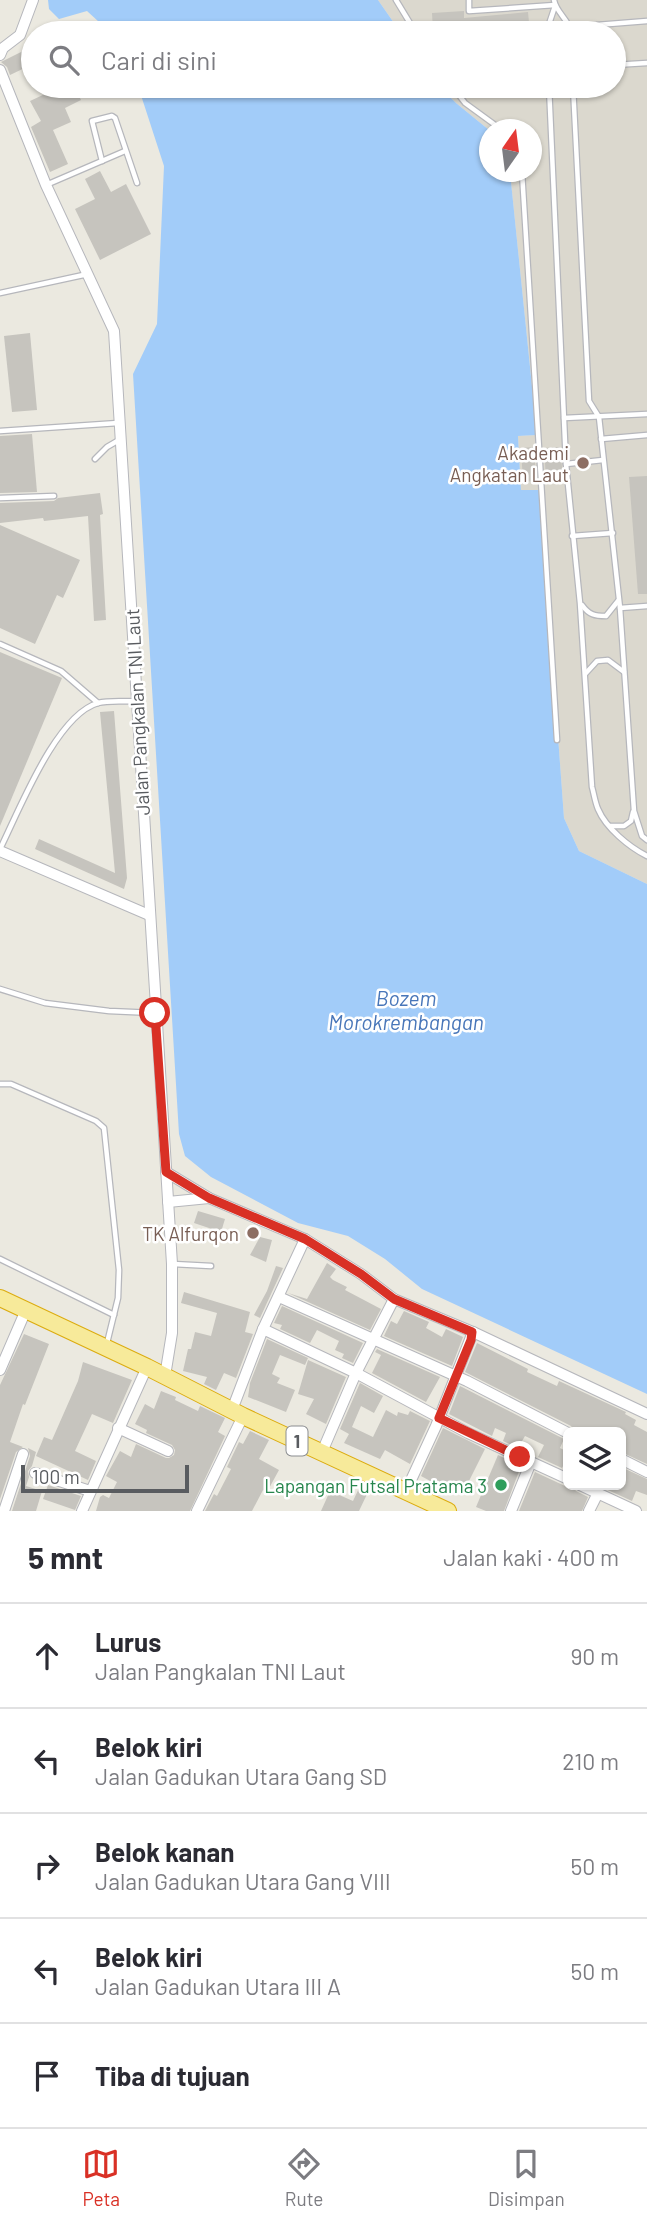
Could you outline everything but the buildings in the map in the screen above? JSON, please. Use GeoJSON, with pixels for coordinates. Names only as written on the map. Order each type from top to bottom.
{"type":"FeatureCollection","features":[{"type":"Feature","properties":{"kind":"highway","name":"1"},"geometry":{"type":"LineString","coordinates":[[0,1298],[448,1511]]}},
{"type":"Feature","properties":{"kind":"street"},"geometry":{"type":"LineString","coordinates":[[25,21],[33,0]]}},
{"type":"Feature","properties":{"kind":"street"},"geometry":{"type":"LineString","coordinates":[[0,55],[3,48],[21,32]]}},
{"type":"Feature","properties":{"kind":"street","name":"Jalan Pangkalan TNI Laut"},"geometry":{"type":"LineString","coordinates":[[1,74],[46,185],[114,331],[172,1264],[172,1333],[165,1376]]}},
{"type":"Feature","properties":{"kind":"street"},"geometry":{"type":"LineString","coordinates":[[0,850],[149,915]]}},
{"type":"Feature","properties":{"kind":"street"},"geometry":{"type":"LineString","coordinates":[[166,1172],[209,1198],[305,1239],[361,1274],[394,1299],[472,1332],[647,1414]]}},
{"type":"Feature","properties":{"kind":"street"},"geometry":{"type":"LineString","coordinates":[[168,1202],[209,1198]]}},
{"type":"Feature","properties":{"kind":"street"},"geometry":{"type":"LineString","coordinates":[[197,1511],[237,1413],[263,1329],[305,1239]]}},
{"type":"Feature","properties":{"kind":"street"},"geometry":{"type":"LineString","coordinates":[[279,1297],[456,1376],[563,1430]]}},
{"type":"Feature","properties":{"kind":"street"},"geometry":{"type":"LineString","coordinates":[[322,1452],[372,1339],[394,1299]]}},
{"type":"Feature","properties":{"kind":"street"},"geometry":{"type":"LineString","coordinates":[[0,1370],[26,1310]]}},
{"type":"Feature","properties":{"kind":"street"},"geometry":{"type":"LineString","coordinates":[[263,1329],[356,1373],[439,1418],[563,1477]]}},
{"type":"Feature","properties":{"kind":"street"},"geometry":{"type":"LineString","coordinates":[[406,1491],[439,1418],[472,1332]]}},
{"type":"Feature","properties":{"kind":"street"},"geometry":{"type":"LineString","coordinates":[[82,1511],[147,1367]]}},
{"type":"Feature","properties":{"kind":"street"},"geometry":{"type":"LineString","coordinates":[[118,1428],[169,1451]]}},
{"type":"Feature","properties":{"kind":"street"},"geometry":{"type":"LineString","coordinates":[[4,1511],[23,1454]]}},
{"type":"Feature","properties":{"kind":"street"},"geometry":{"type":"LineString","coordinates":[[511,1511],[531,1462]]}},
{"type":"Feature","properties":{"kind":"street"},"geometry":{"type":"LineString","coordinates":[[626,1462],[647,1472]]}},
{"type":"Feature","properties":{"kind":"street"},"geometry":{"type":"LineString","coordinates":[[34,1473],[90,1491]]}},
{"type":"Feature","properties":{"kind":"street"},"geometry":{"type":"LineString","coordinates":[[591,1490],[636,1511]]}},
{"type":"Feature","properties":{"kind":"street"},"geometry":{"type":"LineString","coordinates":[[589,1511],[598,1493]]}},
{"type":"Feature","properties":{"kind":"lane"},"geometry":{"type":"LineString","coordinates":[[396,0],[409,21]]}},
{"type":"Feature","properties":{"kind":"lane"},"geometry":{"type":"LineString","coordinates":[[469,0],[469,11],[554,3]]}},
{"type":"Feature","properties":{"kind":"lane"},"geometry":{"type":"LineString","coordinates":[[554,3],[565,21]]}},
{"type":"Feature","properties":{"kind":"lane"},"geometry":{"type":"LineString","coordinates":[[549,21],[554,3]]}},
{"type":"Feature","properties":{"kind":"lane"},"geometry":{"type":"LineString","coordinates":[[626,22],[647,21]]}},
{"type":"Feature","properties":{"kind":"lane"},"geometry":{"type":"LineString","coordinates":[[626,64],[647,63]]}},
{"type":"Feature","properties":{"kind":"lane"},"geometry":{"type":"LineString","coordinates":[[461,98],[487,119]]}},
{"type":"Feature","properties":{"kind":"lane"},"geometry":{"type":"LineString","coordinates":[[550,98],[566,464],[586,673],[592,787],[598,810],[610,826],[638,852],[647,856]]}},
{"type":"Feature","properties":{"kind":"lane"},"geometry":{"type":"LineString","coordinates":[[574,98],[589,401],[599,417],[613,533],[634,811],[642,836],[647,840]]}},
{"type":"Feature","properties":{"kind":"lane"},"geometry":{"type":"LineString","coordinates":[[102,161],[92,121],[107,116],[116,118],[137,183]]}},
{"type":"Feature","properties":{"kind":"lane"},"geometry":{"type":"LineString","coordinates":[[46,185],[125,151]]}},
{"type":"Feature","properties":{"kind":"lane"},"geometry":{"type":"LineString","coordinates":[[523,182],[557,740]]}},
{"type":"Feature","properties":{"kind":"lane"},"geometry":{"type":"LineString","coordinates":[[0,293],[88,274]]}},
{"type":"Feature","properties":{"kind":"lane"},"geometry":{"type":"LineString","coordinates":[[564,418],[647,415]]}},
{"type":"Feature","properties":{"kind":"lane"},"geometry":{"type":"LineString","coordinates":[[0,431],[120,423]]}},
{"type":"Feature","properties":{"kind":"lane"},"geometry":{"type":"LineString","coordinates":[[601,439],[647,435]]}},
{"type":"Feature","properties":{"kind":"lane"},"geometry":{"type":"LineString","coordinates":[[95,459],[107,447],[121,439]]}},
{"type":"Feature","properties":{"kind":"lane"},"geometry":{"type":"LineString","coordinates":[[566,464],[603,460]]}},
{"type":"Feature","properties":{"kind":"lane"},"geometry":{"type":"LineString","coordinates":[[0,498],[54,495]]}},
{"type":"Feature","properties":{"kind":"lane"},"geometry":{"type":"LineString","coordinates":[[572,536],[613,533]]}},
{"type":"Feature","properties":{"kind":"lane"},"geometry":{"type":"LineString","coordinates":[[580,603],[587,612],[606,616],[618,600]]}},
{"type":"Feature","properties":{"kind":"lane"},"geometry":{"type":"LineString","coordinates":[[620,608],[647,606]]}},
{"type":"Feature","properties":{"kind":"lane"},"geometry":{"type":"LineString","coordinates":[[0,644],[61,671],[98,703]]}},
{"type":"Feature","properties":{"kind":"lane"},"geometry":{"type":"LineString","coordinates":[[586,673],[597,661],[608,660],[624,672]]}},
{"type":"Feature","properties":{"kind":"lane"},"geometry":{"type":"LineString","coordinates":[[0,850],[55,742],[77,716],[98,703],[137,701]]}},
{"type":"Feature","properties":{"kind":"lane"},"geometry":{"type":"LineString","coordinates":[[610,826],[624,826],[631,821],[634,811]]}},
{"type":"Feature","properties":{"kind":"lane"},"geometry":{"type":"LineString","coordinates":[[0,989],[45,1003],[109,1011],[155,1013]]}},
{"type":"Feature","properties":{"kind":"lane"},"geometry":{"type":"LineString","coordinates":[[0,1084],[11,1084],[96,1121],[104,1128],[119,1270],[118,1298],[106,1348]]}},
{"type":"Feature","properties":{"kind":"lane"},"geometry":{"type":"LineString","coordinates":[[0,1259],[114,1315]]}},
{"type":"Feature","properties":{"kind":"lane"},"geometry":{"type":"LineString","coordinates":[[172,1264],[211,1266]]}},
{"type":"Feature","properties":{"kind":"shaded area","name":"Akademi Angkatan Laut"},"geometry":{"type":"Polygon","coordinates":[[[378,0],[647,0],[647,884],[579,851],[564,818],[540,490],[521,491],[518,436],[537,435],[511,182],[542,182],[542,119],[479,119],[479,122],[451,98],[626,98],[626,21],[393,21],[378,0]]]}},
{"type":"Feature","properties":{"kind":"water"},"geometry":{"type":"Polygon","coordinates":[[[48,0],[378,0],[393,21],[98,21],[87,11],[59,19],[49,9],[48,0]]]}},
{"type":"Feature","properties":{"kind":"water","name":"Bozem Morokrembangan"},"geometry":{"type":"Polygon","coordinates":[[[142,98],[451,98],[479,122],[479,182],[511,182],[537,435],[518,436],[521,490],[540,490],[564,818],[579,851],[647,884],[647,1394],[422,1289],[385,1259],[348,1236],[298,1223],[211,1177],[185,1156],[179,1134],[133,374],[157,324],[164,166],[142,98]]]}},
{"type":"Feature","properties":{"kind":"place","name":"Akademi Angkatan Laut"},"geometry":{"type":"Point","coordinates":[583,463]}},
{"type":"Feature","properties":{"kind":"place","name":"TK Alfurqon"},"geometry":{"type":"Point","coordinates":[253,1233]}},
{"type":"Feature","properties":{"kind":"place","name":"Lapangan Futsal Pratama 3"},"geometry":{"type":"Point","coordinates":[501,1485]}},
{"type":"Feature","properties":{"kind":"route"},"geometry":{"type":"LineString","coordinates":[[155,1013],[166,1172],[209,1198],[305,1239],[361,1274],[394,1299],[472,1332],[439,1418],[520,1457]]}}]}
